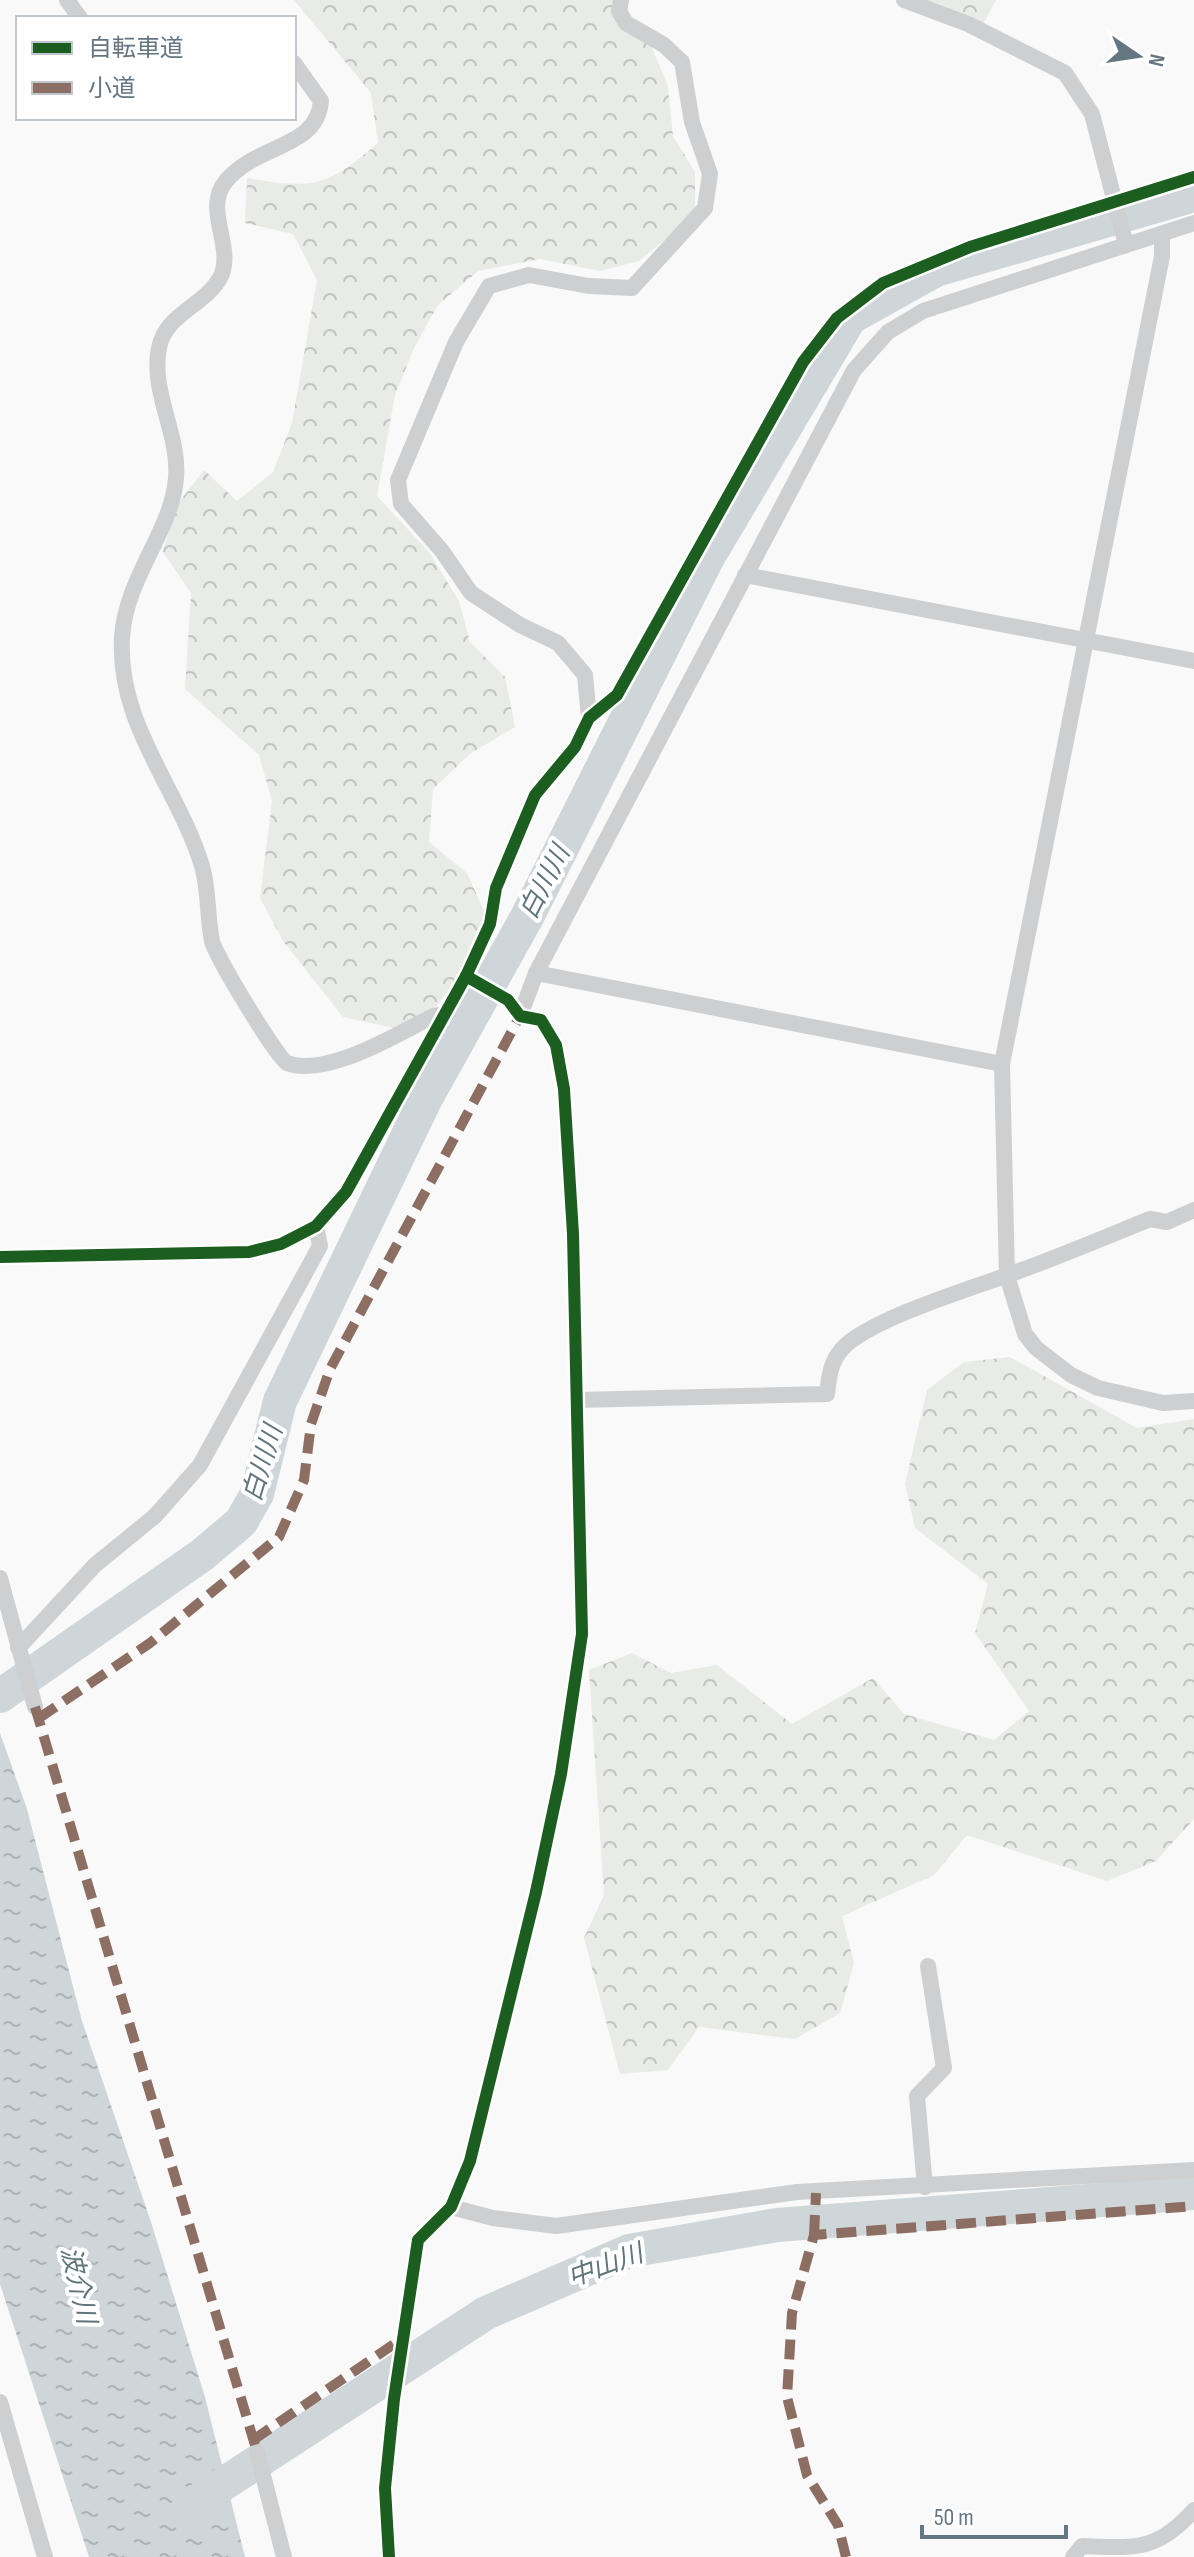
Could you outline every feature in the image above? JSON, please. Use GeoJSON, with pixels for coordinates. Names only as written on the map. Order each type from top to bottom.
{"type":"FeatureCollection","features":[{"type":"Feature","properties":{"kind":"street"},"geometry":{"type":"LineString","coordinates":[[589,718],[585,675],[558,643],[520,625],[471,593],[442,551],[401,504],[398,480],[456,342],[489,286],[529,275],[589,286],[632,288],[705,208],[710,174],[692,122],[682,62],[664,45],[626,23],[619,11],[621,0]]}},
{"type":"Feature","properties":{"kind":"street"},"geometry":{"type":"LineString","coordinates":[[904,0],[968,24],[1065,73],[1092,114],[1126,245]]}},
{"type":"Feature","properties":{"kind":"street"},"geometry":{"type":"LineString","coordinates":[[296,66],[321,101],[320,117],[309,133],[255,155],[224,182],[217,204],[225,261],[219,279],[168,325],[159,346],[158,373],[177,473],[174,495],[132,587],[122,634],[122,674],[132,716],[184,820],[203,868],[212,944],[278,1055],[286,1062],[316,1068],[433,1016],[447,1014]]}},
{"type":"Feature","properties":{"kind":"street"},"geometry":{"type":"LineString","coordinates":[[0,1257],[249,1252],[281,1244],[316,1226],[346,1192],[447,1014],[472,979],[490,924],[496,888],[535,795],[575,747],[589,718],[617,695],[624,685],[803,362],[837,318],[883,283],[970,247],[1114,199],[1194,177]]}},
{"type":"Feature","properties":{"kind":"street"},"geometry":{"type":"LineString","coordinates":[[520,1016],[536,973],[854,370],[888,332],[923,311],[1194,223]]}},
{"type":"Feature","properties":{"kind":"street"},"geometry":{"type":"LineString","coordinates":[[1162,234],[1162,256],[1002,1064],[1007,1276],[1025,1334],[1036,1348],[1071,1375],[1098,1388],[1163,1403],[1194,1401]]}},
{"type":"Feature","properties":{"kind":"street"},"geometry":{"type":"LineString","coordinates":[[745,575],[1194,661]]}},
{"type":"Feature","properties":{"kind":"street"},"geometry":{"type":"LineString","coordinates":[[536,973],[1002,1064]]}},
{"type":"Feature","properties":{"kind":"street"},"geometry":{"type":"LineString","coordinates":[[389,2557],[385,2488],[394,2399],[418,2240],[451,2207],[470,2161],[536,1892],[561,1774],[582,1634],[577,1400],[564,1089],[556,1045],[541,1020],[520,1016],[508,1000],[472,979]]}},
{"type":"Feature","properties":{"kind":"street"},"geometry":{"type":"LineString","coordinates":[[577,1400],[827,1394],[830,1367],[843,1348],[861,1335],[957,1291],[1007,1276],[1150,1219],[1167,1222],[1194,1210]]}},
{"type":"Feature","properties":{"kind":"street"},"geometry":{"type":"LineString","coordinates":[[18,1648],[95,1565],[155,1516],[200,1465],[320,1246],[316,1226]]}},
{"type":"Feature","properties":{"kind":"street"},"geometry":{"type":"LineString","coordinates":[[0,1578],[35,1707]]}},
{"type":"Feature","properties":{"kind":"street"},"geometry":{"type":"LineString","coordinates":[[925,2187],[917,2096],[944,2068],[928,1966]]}},
{"type":"Feature","properties":{"kind":"street"},"geometry":{"type":"LineString","coordinates":[[451,2207],[493,2218],[556,2226],[797,2192],[1194,2170]]}},
{"type":"Feature","properties":{"kind":"street"},"geometry":{"type":"LineString","coordinates":[[0,2402],[45,2557]]}},
{"type":"Feature","properties":{"kind":"street"},"geometry":{"type":"LineString","coordinates":[[257,2452],[284,2557]]}},
{"type":"Feature","properties":{"kind":"street"},"geometry":{"type":"LineString","coordinates":[[1073,2557],[1082,2546],[1145,2548],[1175,2532],[1194,2510]]}},
{"type":"Feature","properties":{"kind":"green space"},"geometry":{"type":"Polygon","coordinates":[[[294,0],[614,0],[649,41],[668,86],[673,136],[695,172],[695,215],[639,261],[600,271],[540,259],[478,271],[438,305],[414,348],[395,395],[377,496],[429,552],[459,601],[470,642],[505,677],[515,727],[471,753],[433,789],[429,842],[467,873],[487,918],[463,970],[437,1006],[394,1028],[343,1017],[283,941],[260,898],[272,801],[259,755],[185,689],[191,593],[163,552],[176,506],[204,470],[237,501],[273,472],[292,423],[317,280],[293,234],[245,223],[247,178],[288,184],[318,182],[345,169],[378,143],[371,93],[294,0]]]}},
{"type":"Feature","properties":{"kind":"green space"},"geometry":{"type":"Polygon","coordinates":[[[904,0],[996,0],[977,36],[904,0]]]}},
{"type":"Feature","properties":{"kind":"green space"},"geometry":{"type":"Polygon","coordinates":[[[1010,1357],[1137,1428],[1194,1419],[1194,1819],[1156,1861],[1107,1881],[967,1835],[934,1875],[842,1916],[854,1963],[840,2013],[795,2039],[699,2027],[668,2070],[620,2074],[584,1938],[604,1895],[589,1670],[632,1653],[671,1673],[717,1665],[792,1724],[873,1678],[904,1714],[994,1740],[1029,1711],[975,1633],[988,1584],[915,1528],[905,1484],[927,1390],[964,1362],[1010,1357]]]}},
{"type":"Feature","properties":{"kind":"water","name":"波介川"},"geometry":{"type":"Polygon","coordinates":[[[0,1733],[27,1809],[82,2021],[151,2222],[205,2397],[245,2557],[89,2557],[0,2284],[0,1733]]]}},
{"type":"Feature","properties":{"kind":"waterway","name":"白川川"},"geometry":{"type":"LineString","coordinates":[[0,1696],[202,1555],[241,1522],[257,1494],[280,1401],[425,1100],[527,917],[707,559],[850,318],[936,270],[1194,195]]}},
{"type":"Feature","properties":{"kind":"waterway","name":"中山川"},"geometry":{"type":"LineString","coordinates":[[188,2507],[486,2313],[629,2251],[777,2225],[1194,2193]]}},
{"type":"Feature","properties":{"kind":"marked path"},"geometry":{"type":"LineString","coordinates":[[39,1718],[150,1643],[279,1537],[304,1480],[311,1424],[330,1369],[520,1016]]}},
{"type":"Feature","properties":{"kind":"marked path"},"geometry":{"type":"LineString","coordinates":[[35,1707],[257,2452]]}},
{"type":"Feature","properties":{"kind":"marked path"},"geometry":{"type":"LineString","coordinates":[[814,2235],[816,2193]]}},
{"type":"Feature","properties":{"kind":"marked path"},"geometry":{"type":"LineString","coordinates":[[846,2557],[838,2525],[807,2475],[787,2397],[792,2313],[814,2235],[1194,2206]]}},
{"type":"Feature","properties":{"kind":"marked path"},"geometry":{"type":"LineString","coordinates":[[253,2440],[403,2338]]}},
{"type":"Feature","properties":{"kind":"cycle path"},"geometry":{"type":"LineString","coordinates":[[0,1257],[249,1252],[281,1244],[316,1226],[346,1192],[466,976],[490,924],[496,888],[535,795],[575,747],[589,718],[617,695],[803,362],[837,318],[883,283],[970,247],[1194,177]]}},
{"type":"Feature","properties":{"kind":"cycle path"},"geometry":{"type":"LineString","coordinates":[[389,2557],[385,2488],[394,2399],[418,2240],[451,2207],[470,2161],[536,1892],[561,1774],[582,1634],[573,1234],[564,1089],[556,1045],[541,1020],[520,1016],[508,1000],[466,976]]}}]}
